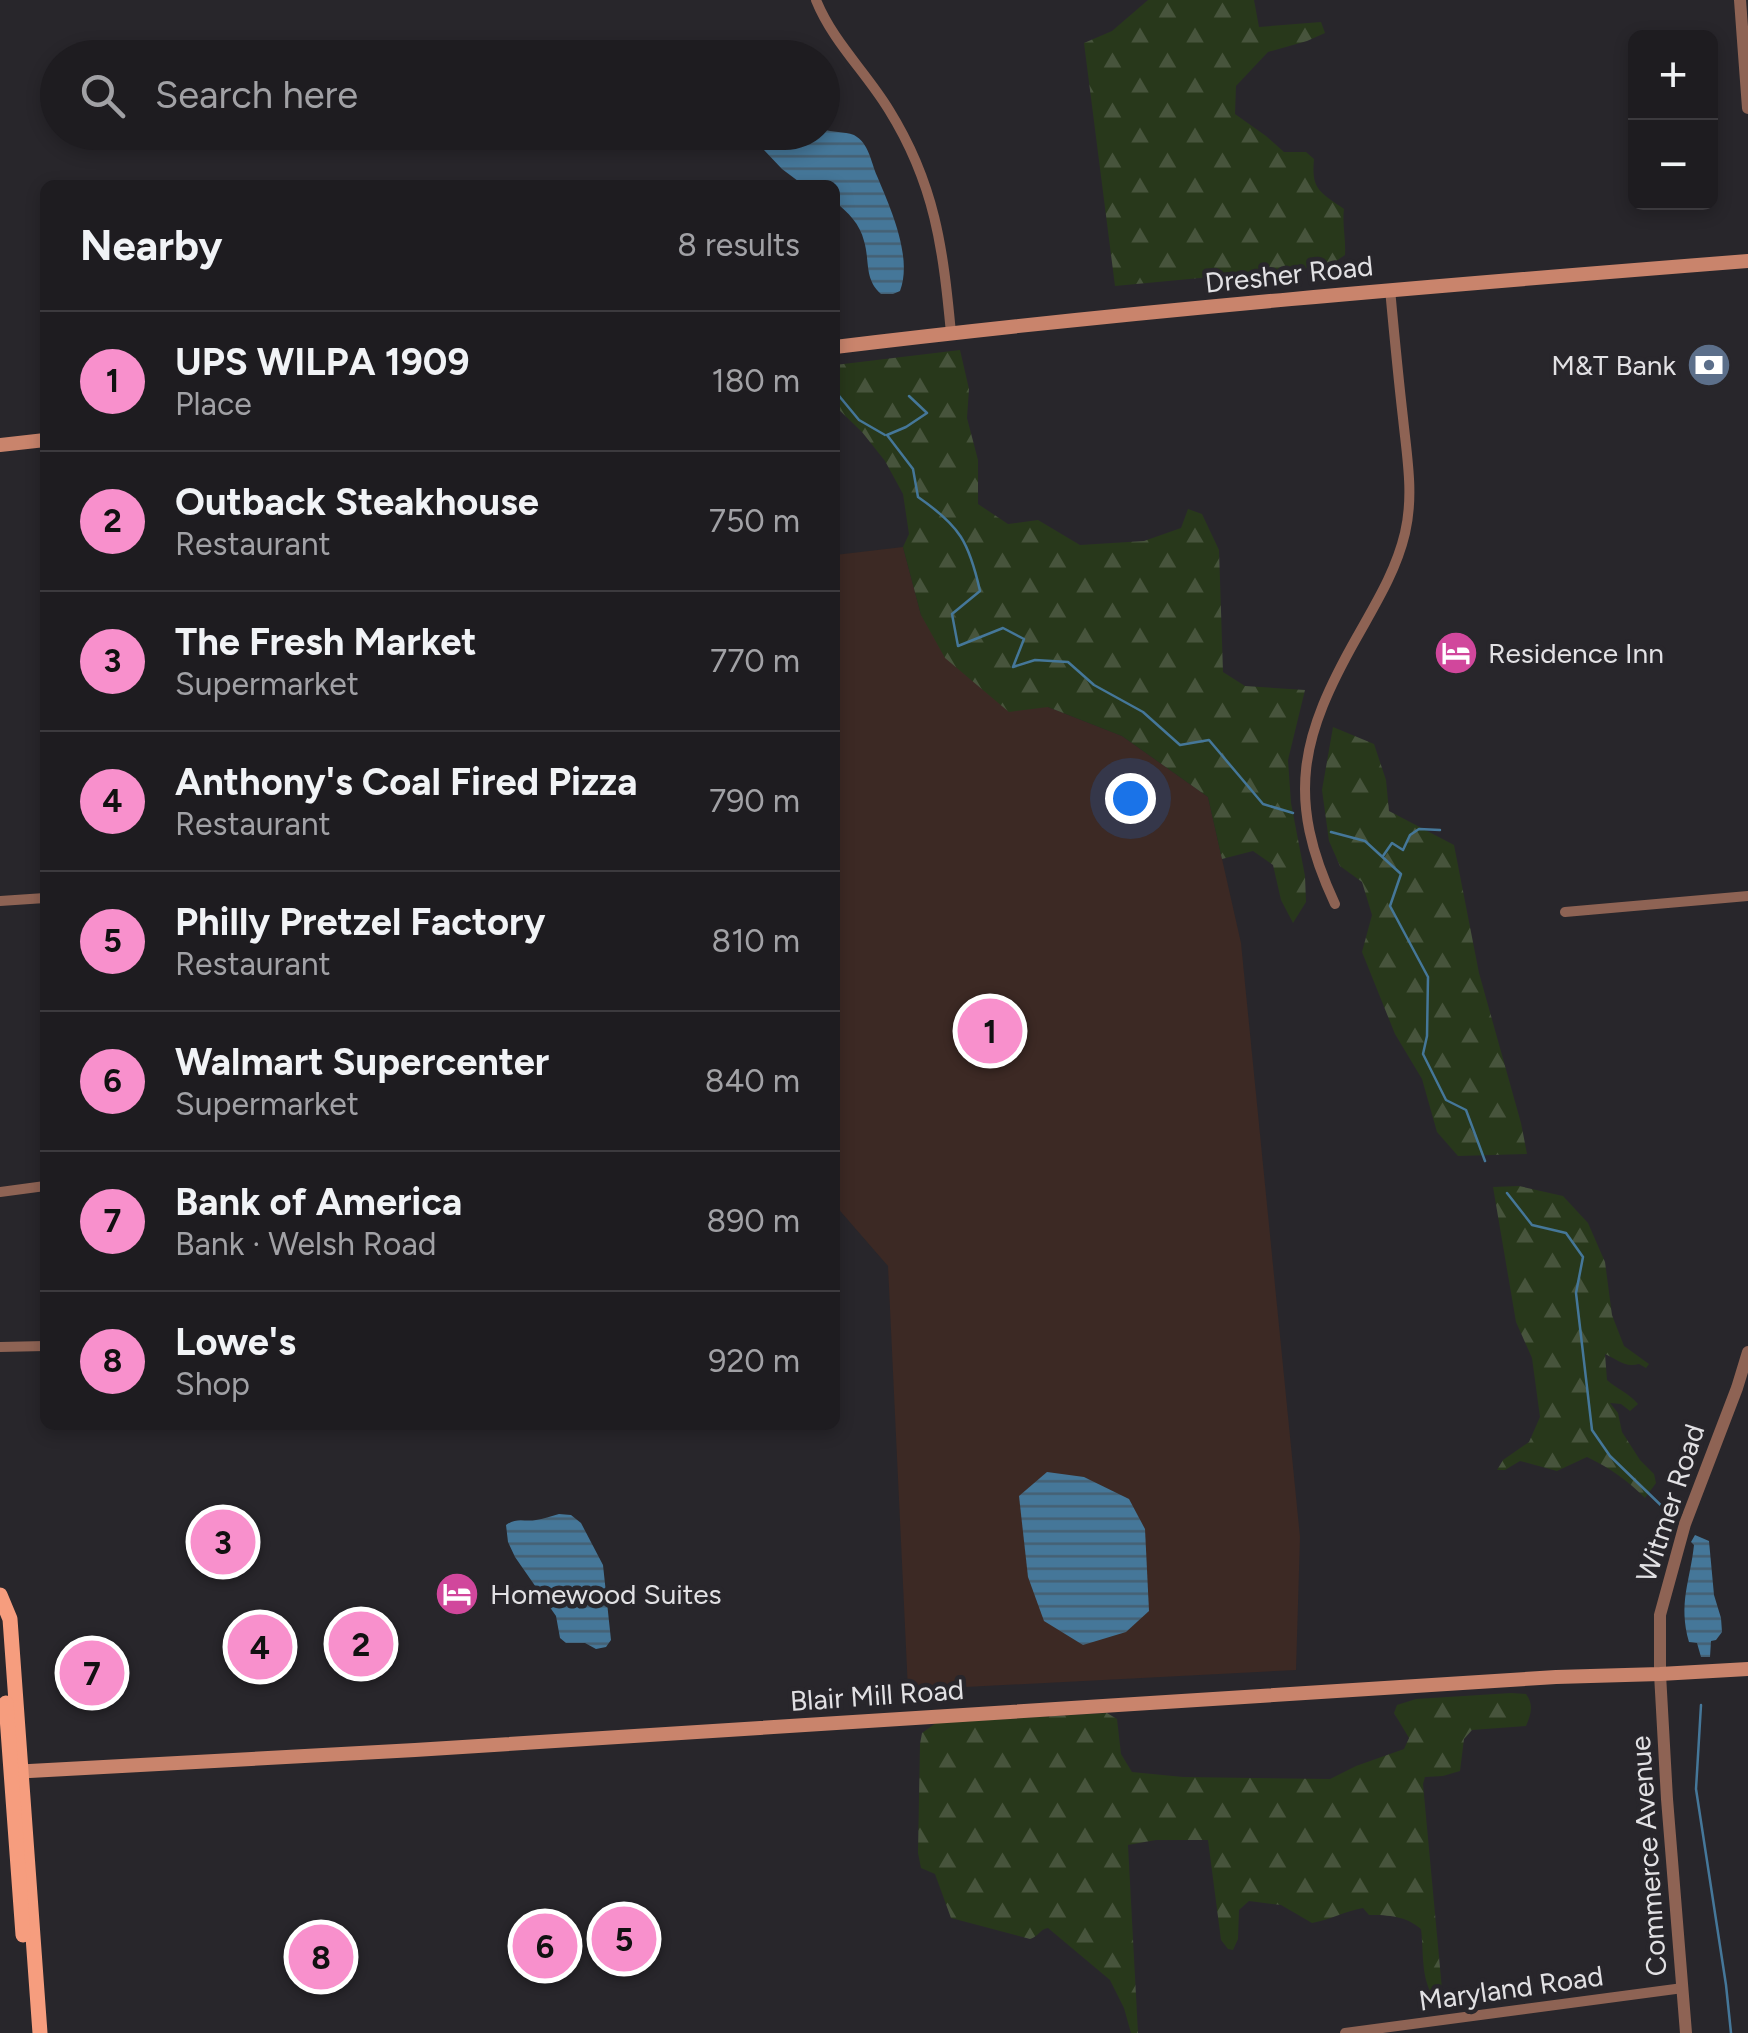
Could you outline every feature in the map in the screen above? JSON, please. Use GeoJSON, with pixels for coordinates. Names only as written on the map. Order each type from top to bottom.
{"type":"FeatureCollection","features":[{"type":"Feature","properties":{"kind":"main road","name":"Dresher Road"},"geometry":{"type":"LineString","coordinates":[[840,346],[1390,289],[1748,260]]}},
{"type":"Feature","properties":{"kind":"main road"},"geometry":{"type":"LineString","coordinates":[[0,445],[40,441]]}},
{"type":"Feature","properties":{"kind":"main road"},"geometry":{"type":"LineString","coordinates":[[0,1595],[17,1876],[28,1994],[40,2031]]}},
{"type":"Feature","properties":{"kind":"main road"},"geometry":{"type":"LineString","coordinates":[[0,1595],[10,1619],[8,1772],[40,2031]]}},
{"type":"Feature","properties":{"kind":"main road","name":"Blair Mill Road"},"geometry":{"type":"LineString","coordinates":[[8,1772],[1556,1677],[1748,1669]]}},
{"type":"Feature","properties":{"kind":"main road"},"geometry":{"type":"LineString","coordinates":[[0,1810],[7,1824],[17,1876]]}},
{"type":"Feature","properties":{"kind":"street"},"geometry":{"type":"LineString","coordinates":[[816,0],[838,40]]}},
{"type":"Feature","properties":{"kind":"street"},"geometry":{"type":"LineString","coordinates":[[1740,0],[1748,108]]}},
{"type":"Feature","properties":{"kind":"street"},"geometry":{"type":"LineString","coordinates":[[840,43],[887,106],[924,176],[945,264],[951,333]]}},
{"type":"Feature","properties":{"kind":"street"},"geometry":{"type":"LineString","coordinates":[[1335,904],[1312,847],[1304,806],[1304,778],[1322,704],[1396,565],[1408,519],[1410,492],[1390,289]]}},
{"type":"Feature","properties":{"kind":"street"},"geometry":{"type":"LineString","coordinates":[[1565,912],[1748,896]]}},
{"type":"Feature","properties":{"kind":"street"},"geometry":{"type":"LineString","coordinates":[[0,901],[40,898]]}},
{"type":"Feature","properties":{"kind":"street"},"geometry":{"type":"LineString","coordinates":[[0,1192],[40,1187]]}},
{"type":"Feature","properties":{"kind":"street"},"geometry":{"type":"LineString","coordinates":[[0,1346],[40,1346]]}},
{"type":"Feature","properties":{"kind":"street","name":"Witmer Road"},"geometry":{"type":"LineString","coordinates":[[1660,1674],[1660,1615],[1681,1537],[1748,1352]]}},
{"type":"Feature","properties":{"kind":"street","name":"Commerce Avenue"},"geometry":{"type":"LineString","coordinates":[[1660,1674],[1686,2033]]}},
{"type":"Feature","properties":{"kind":"street","name":"Maryland Road"},"geometry":{"type":"LineString","coordinates":[[1344,2033],[1683,1988]]}},
{"type":"Feature","properties":{"kind":"shaded area"},"geometry":{"type":"Polygon","coordinates":[[[903,547],[921,615],[1048,707],[1122,736],[1208,797],[1241,943],[1300,1537],[1296,1670],[908,1690],[888,1266],[840,1211],[840,554],[903,547]]]}},
{"type":"Feature","properties":{"kind":"green space"},"geometry":{"type":"Polygon","coordinates":[[[1148,0],[1254,0],[1259,27],[1321,22],[1325,33],[1268,52],[1236,86],[1235,114],[1284,152],[1306,152],[1314,159],[1314,178],[1319,189],[1344,209],[1345,255],[1329,266],[1115,286],[1084,43],[1112,31],[1148,0]]]}},
{"type":"Feature","properties":{"kind":"green space"},"geometry":{"type":"Polygon","coordinates":[[[960,350],[969,389],[967,418],[978,460],[978,504],[1008,524],[1038,520],[1080,545],[1144,541],[1181,528],[1188,509],[1202,514],[1219,550],[1223,672],[1245,686],[1305,690],[1288,760],[1306,902],[1293,923],[1281,900],[1273,865],[1253,851],[1222,859],[1208,797],[1122,736],[1048,707],[1009,712],[945,658],[921,615],[903,547],[909,534],[903,494],[885,461],[840,411],[840,364],[960,350]]]}},
{"type":"Feature","properties":{"kind":"green space"},"geometry":{"type":"Polygon","coordinates":[[[1333,727],[1374,744],[1386,780],[1389,811],[1454,845],[1479,973],[1527,1154],[1458,1156],[1437,1132],[1422,1079],[1395,1034],[1362,952],[1372,915],[1362,882],[1340,866],[1329,841],[1322,790],[1333,727]]]}},
{"type":"Feature","properties":{"kind":"green space"},"geometry":{"type":"Polygon","coordinates":[[[1519,1186],[1563,1196],[1588,1223],[1605,1262],[1612,1315],[1624,1346],[1649,1364],[1646,1368],[1625,1364],[1605,1354],[1607,1380],[1638,1404],[1630,1411],[1621,1404],[1610,1403],[1618,1413],[1622,1432],[1654,1474],[1656,1483],[1645,1498],[1618,1475],[1587,1457],[1557,1471],[1520,1461],[1497,1470],[1503,1460],[1529,1442],[1540,1417],[1532,1358],[1516,1322],[1493,1187],[1519,1186]]]}},
{"type":"Feature","properties":{"kind":"green space"},"geometry":{"type":"Polygon","coordinates":[[[1526,1694],[1529,1698],[1531,1710],[1526,1726],[1472,1730],[1464,1739],[1460,1771],[1425,1777],[1423,1784],[1443,2000],[1438,2001],[1428,1987],[1421,1929],[1397,1917],[1369,1915],[1363,1908],[1312,1923],[1281,1905],[1249,1901],[1239,1910],[1238,1939],[1233,1950],[1228,1949],[1221,1940],[1208,1840],[1156,1840],[1128,1845],[1138,2033],[1131,2033],[1110,1980],[1048,1928],[1030,1939],[951,1918],[935,1874],[921,1868],[920,1744],[922,1733],[936,1723],[1107,1713],[1117,1719],[1121,1754],[1132,1772],[1183,1777],[1330,1779],[1404,1749],[1409,1738],[1394,1713],[1397,1705],[1416,1699],[1526,1694]]]}},
{"type":"Feature","properties":{"kind":"water"},"geometry":{"type":"Polygon","coordinates":[[[840,132],[859,138],[898,232],[904,263],[900,291],[881,294],[876,288],[862,235],[840,207],[840,180],[797,180],[764,150],[840,150],[840,132]]]}},
{"type":"Feature","properties":{"kind":"water"},"geometry":{"type":"Polygon","coordinates":[[[1047,1472],[1084,1477],[1129,1499],[1145,1529],[1149,1611],[1126,1632],[1083,1645],[1044,1621],[1028,1577],[1019,1496],[1047,1472]]]}},
{"type":"Feature","properties":{"kind":"water"},"geometry":{"type":"Polygon","coordinates":[[[571,1515],[581,1523],[603,1565],[611,1640],[606,1647],[596,1649],[585,1643],[566,1643],[560,1638],[556,1616],[508,1542],[506,1525],[571,1515]]]}},
{"type":"Feature","properties":{"kind":"water"},"geometry":{"type":"Polygon","coordinates":[[[1695,1535],[1709,1541],[1714,1595],[1721,1618],[1722,1632],[1711,1641],[1710,1657],[1701,1657],[1697,1643],[1689,1642],[1686,1628],[1685,1604],[1694,1545],[1691,1542],[1695,1535]]]}},
{"type":"Feature","properties":{"kind":"waterway"},"geometry":{"type":"LineString","coordinates":[[909,396],[927,413],[887,435],[913,469],[918,497],[961,536],[980,591],[952,614],[958,646],[1003,628],[1024,639],[1013,667],[1035,660],[1068,662],[1094,685],[1143,712],[1180,745],[1209,740],[1263,804],[1293,813]]}},
{"type":"Feature","properties":{"kind":"waterway"},"geometry":{"type":"LineString","coordinates":[[840,397],[859,420],[885,435]]}},
{"type":"Feature","properties":{"kind":"waterway"},"geometry":{"type":"LineString","coordinates":[[1383,856],[1392,843],[1403,850],[1410,835],[1419,829],[1440,830]]}},
{"type":"Feature","properties":{"kind":"waterway"},"geometry":{"type":"LineString","coordinates":[[1331,832],[1365,841],[1401,874],[1390,906],[1428,977],[1423,1054],[1446,1100],[1466,1110],[1485,1161]]}},
{"type":"Feature","properties":{"kind":"waterway"},"geometry":{"type":"LineString","coordinates":[[1507,1193],[1532,1225],[1566,1233],[1583,1257],[1576,1293],[1592,1430],[1610,1456],[1671,1515]]}},
{"type":"Feature","properties":{"kind":"waterway"},"geometry":{"type":"LineString","coordinates":[[1701,1705],[1696,1789],[1731,2033]]}},
{"type":"Feature","properties":{"kind":"place","name":"M&T Bank"},"geometry":{"type":"Point","coordinates":[1709,365]}},
{"type":"Feature","properties":{"kind":"place","name":"Residence Inn"},"geometry":{"type":"Point","coordinates":[1456,653]}},
{"type":"Feature","properties":{"kind":"place","name":"UPS WILPA 1909"},"geometry":{"type":"Point","coordinates":[990,1031]}},
{"type":"Feature","properties":{"kind":"place","name":"The Fresh Market"},"geometry":{"type":"Point","coordinates":[223,1542]}},
{"type":"Feature","properties":{"kind":"place","name":"Homewood Suites"},"geometry":{"type":"Point","coordinates":[457,1594]}},
{"type":"Feature","properties":{"kind":"place","name":"Outback Steakhouse"},"geometry":{"type":"Point","coordinates":[361,1644]}},
{"type":"Feature","properties":{"kind":"place","name":"Anthony's Coal Fired Pizza"},"geometry":{"type":"Point","coordinates":[260,1647]}},
{"type":"Feature","properties":{"kind":"place","name":"Bank of America"},"geometry":{"type":"Point","coordinates":[92,1673]}},
{"type":"Feature","properties":{"kind":"place","name":"Philly Pretzel Factory"},"geometry":{"type":"Point","coordinates":[624,1939]}},
{"type":"Feature","properties":{"kind":"place","name":"Walmart Supercenter"},"geometry":{"type":"Point","coordinates":[545,1946]}},
{"type":"Feature","properties":{"kind":"place","name":"Lowe's"},"geometry":{"type":"Point","coordinates":[321,1957]}}]}
